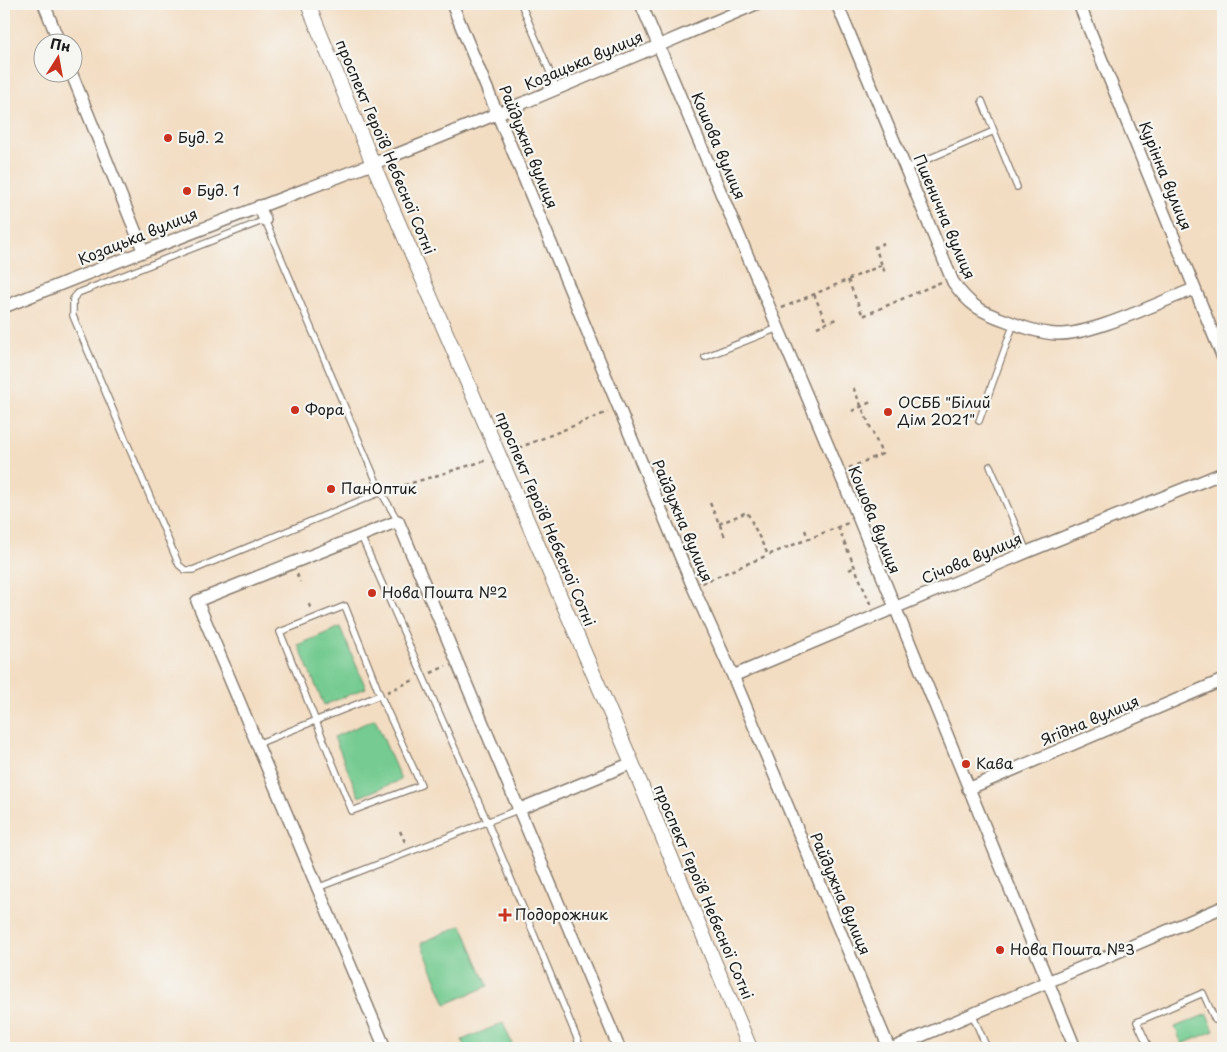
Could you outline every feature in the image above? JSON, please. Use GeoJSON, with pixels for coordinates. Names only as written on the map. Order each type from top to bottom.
{"type":"FeatureCollection","features":[{"type":"Feature","properties":{"kind":"street"},"geometry":{"type":"LineString","coordinates":[[44,4],[55,32]]}},
{"type":"Feature","properties":{"kind":"street","name":"проспект Героїв Небесної Сотні"},"geometry":{"type":"LineString","coordinates":[[308,4],[373,164],[632,763],[750,1048]]}},
{"type":"Feature","properties":{"kind":"street","name":"Райдужна вулиця"},"geometry":{"type":"LineString","coordinates":[[452,4],[499,114],[692,586],[733,676],[891,1048]]}},
{"type":"Feature","properties":{"kind":"street","name":"Кошова вулиця"},"geometry":{"type":"LineString","coordinates":[[641,4],[858,519],[893,608],[1076,1048]]}},
{"type":"Feature","properties":{"kind":"street","name":"Козацька вулиця"},"geometry":{"type":"LineString","coordinates":[[4,307],[143,250],[373,164],[499,114],[756,4]]}},
{"type":"Feature","properties":{"kind":"street","name":"Пшенична вулиця"},"geometry":{"type":"LineString","coordinates":[[837,4],[952,278],[966,300],[978,309],[1038,332],[1057,334],[1078,332],[1194,289]]}},
{"type":"Feature","properties":{"kind":"street","name":"Курінна вулиця"},"geometry":{"type":"LineString","coordinates":[[1079,4],[1223,358]]}},
{"type":"Feature","properties":{"kind":"street"},"geometry":{"type":"LineString","coordinates":[[75,82],[143,250]]}},
{"type":"Feature","properties":{"kind":"street"},"geometry":{"type":"LineString","coordinates":[[259,206],[265,220]]}},
{"type":"Feature","properties":{"kind":"street","name":"Січова вулиця"},"geometry":{"type":"LineString","coordinates":[[733,676],[1223,472]]}},
{"type":"Feature","properties":{"kind":"street"},"geometry":{"type":"LineString","coordinates":[[385,1048],[196,602],[398,521],[619,1048]]}},
{"type":"Feature","properties":{"kind":"street","name":"Ягідна вулиця"},"geometry":{"type":"LineString","coordinates":[[968,789],[1223,680]]}},
{"type":"Feature","properties":{"kind":"street"},"geometry":{"type":"LineString","coordinates":[[520,809],[632,763]]}},
{"type":"Feature","properties":{"kind":"street"},"geometry":{"type":"LineString","coordinates":[[891,1048],[1223,907]]}},
{"type":"Feature","properties":{"kind":"lane"},"geometry":{"type":"LineString","coordinates":[[522,6],[557,89]]}},
{"type":"Feature","properties":{"kind":"lane"},"geometry":{"type":"LineString","coordinates":[[982,101],[1017,187]]}},
{"type":"Feature","properties":{"kind":"lane"},"geometry":{"type":"LineString","coordinates":[[907,168],[994,131]]}},
{"type":"Feature","properties":{"kind":"lane"},"geometry":{"type":"LineString","coordinates":[[381,492],[193,570],[185,570],[179,565],[80,334],[73,316],[73,299],[78,293],[265,220],[381,492],[398,521]]}},
{"type":"Feature","properties":{"kind":"lane"},"geometry":{"type":"LineString","coordinates":[[980,420],[1014,323]]}},
{"type":"Feature","properties":{"kind":"lane"},"geometry":{"type":"LineString","coordinates":[[705,357],[778,328]]}},
{"type":"Feature","properties":{"kind":"lane"},"geometry":{"type":"LineString","coordinates":[[990,466],[1027,552]]}},
{"type":"Feature","properties":{"kind":"lane"},"geometry":{"type":"LineString","coordinates":[[361,536],[487,821],[581,1048]]}},
{"type":"Feature","properties":{"kind":"lane"},"geometry":{"type":"LineString","coordinates":[[344,606],[380,695],[421,786],[352,812],[280,632],[344,606]]}},
{"type":"Feature","properties":{"kind":"lane"},"geometry":{"type":"LineString","coordinates":[[257,744],[380,695]]}},
{"type":"Feature","properties":{"kind":"lane"},"geometry":{"type":"LineString","coordinates":[[317,888],[409,850],[520,809]]}},
{"type":"Feature","properties":{"kind":"lane"},"geometry":{"type":"LineString","coordinates":[[1149,1048],[1137,1022],[1203,993],[1215,1020],[1223,1017]]}},
{"type":"Feature","properties":{"kind":"lane"},"geometry":{"type":"LineString","coordinates":[[972,1014],[986,1048]]}},
{"type":"Feature","properties":{"kind":"path"},"geometry":{"type":"LineString","coordinates":[[884,243],[875,247],[885,273]]}},
{"type":"Feature","properties":{"kind":"path"},"geometry":{"type":"LineString","coordinates":[[771,312],[882,265]]}},
{"type":"Feature","properties":{"kind":"path"},"geometry":{"type":"LineString","coordinates":[[848,280],[863,316],[952,278]]}},
{"type":"Feature","properties":{"kind":"path"},"geometry":{"type":"LineString","coordinates":[[814,294],[826,323]]}},
{"type":"Feature","properties":{"kind":"path"},"geometry":{"type":"LineString","coordinates":[[816,327],[836,319]]}},
{"type":"Feature","properties":{"kind":"path"},"geometry":{"type":"LineString","coordinates":[[838,472],[882,454],[853,387]]}},
{"type":"Feature","properties":{"kind":"path"},"geometry":{"type":"LineString","coordinates":[[852,411],[871,402]]}},
{"type":"Feature","properties":{"kind":"path"},"geometry":{"type":"LineString","coordinates":[[710,503],[726,539]]}},
{"type":"Feature","properties":{"kind":"path"},"geometry":{"type":"LineString","coordinates":[[719,524],[746,512],[768,555]]}},
{"type":"Feature","properties":{"kind":"path"},"geometry":{"type":"LineString","coordinates":[[692,586],[858,519]]}},
{"type":"Feature","properties":{"kind":"path"},"geometry":{"type":"LineString","coordinates":[[838,527],[875,616]]}},
{"type":"Feature","properties":{"kind":"path"},"geometry":{"type":"LineString","coordinates":[[805,530],[808,538]]}},
{"type":"Feature","properties":{"kind":"path"},"geometry":{"type":"LineString","coordinates":[[849,570],[855,567]]}},
{"type":"Feature","properties":{"kind":"path"},"geometry":{"type":"LineString","coordinates":[[400,830],[409,850]]}},
{"type":"Feature","properties":{"kind":"green space"},"geometry":{"type":"Polygon","coordinates":[[[340,627],[366,688],[324,705],[298,645],[340,627]]]}},
{"type":"Feature","properties":{"kind":"green space"},"geometry":{"type":"Polygon","coordinates":[[[375,719],[401,780],[359,797],[334,737],[375,719]]]}},
{"type":"Feature","properties":{"kind":"green space"},"geometry":{"type":"Polygon","coordinates":[[[462,925],[488,986],[446,1004],[421,943],[462,925]]]}},
{"type":"Feature","properties":{"kind":"green space"},"geometry":{"type":"Polygon","coordinates":[[[1207,1014],[1214,1031],[1182,1044],[1175,1027],[1207,1014]]]}},
{"type":"Feature","properties":{"kind":"green space"},"geometry":{"type":"Polygon","coordinates":[[[503,1023],[514,1048],[465,1048],[462,1040],[503,1023]]]}},
{"type":"Feature","properties":{"kind":"place","name":"Буд. 2"},"geometry":{"type":"Point","coordinates":[168,138]}},
{"type":"Feature","properties":{"kind":"place","name":"Буд. 1"},"geometry":{"type":"Point","coordinates":[187,191]}},
{"type":"Feature","properties":{"kind":"place","name":"Фора"},"geometry":{"type":"Point","coordinates":[295,410]}},
{"type":"Feature","properties":{"kind":"place","name":"ОСББ \"Білий Дім 2021\""},"geometry":{"type":"Point","coordinates":[888,412]}},
{"type":"Feature","properties":{"kind":"place","name":"ПанОптик"},"geometry":{"type":"Point","coordinates":[331,489]}},
{"type":"Feature","properties":{"kind":"place","name":"Нова Пошта №2"},"geometry":{"type":"Point","coordinates":[372,593]}},
{"type":"Feature","properties":{"kind":"place","name":"Кава"},"geometry":{"type":"Point","coordinates":[966,764]}},
{"type":"Feature","properties":{"kind":"place","name":"Подорожник"},"geometry":{"type":"Point","coordinates":[505,915]}},
{"type":"Feature","properties":{"kind":"place","name":"Нова Пошта №3"},"geometry":{"type":"Point","coordinates":[1000,950]}}]}
